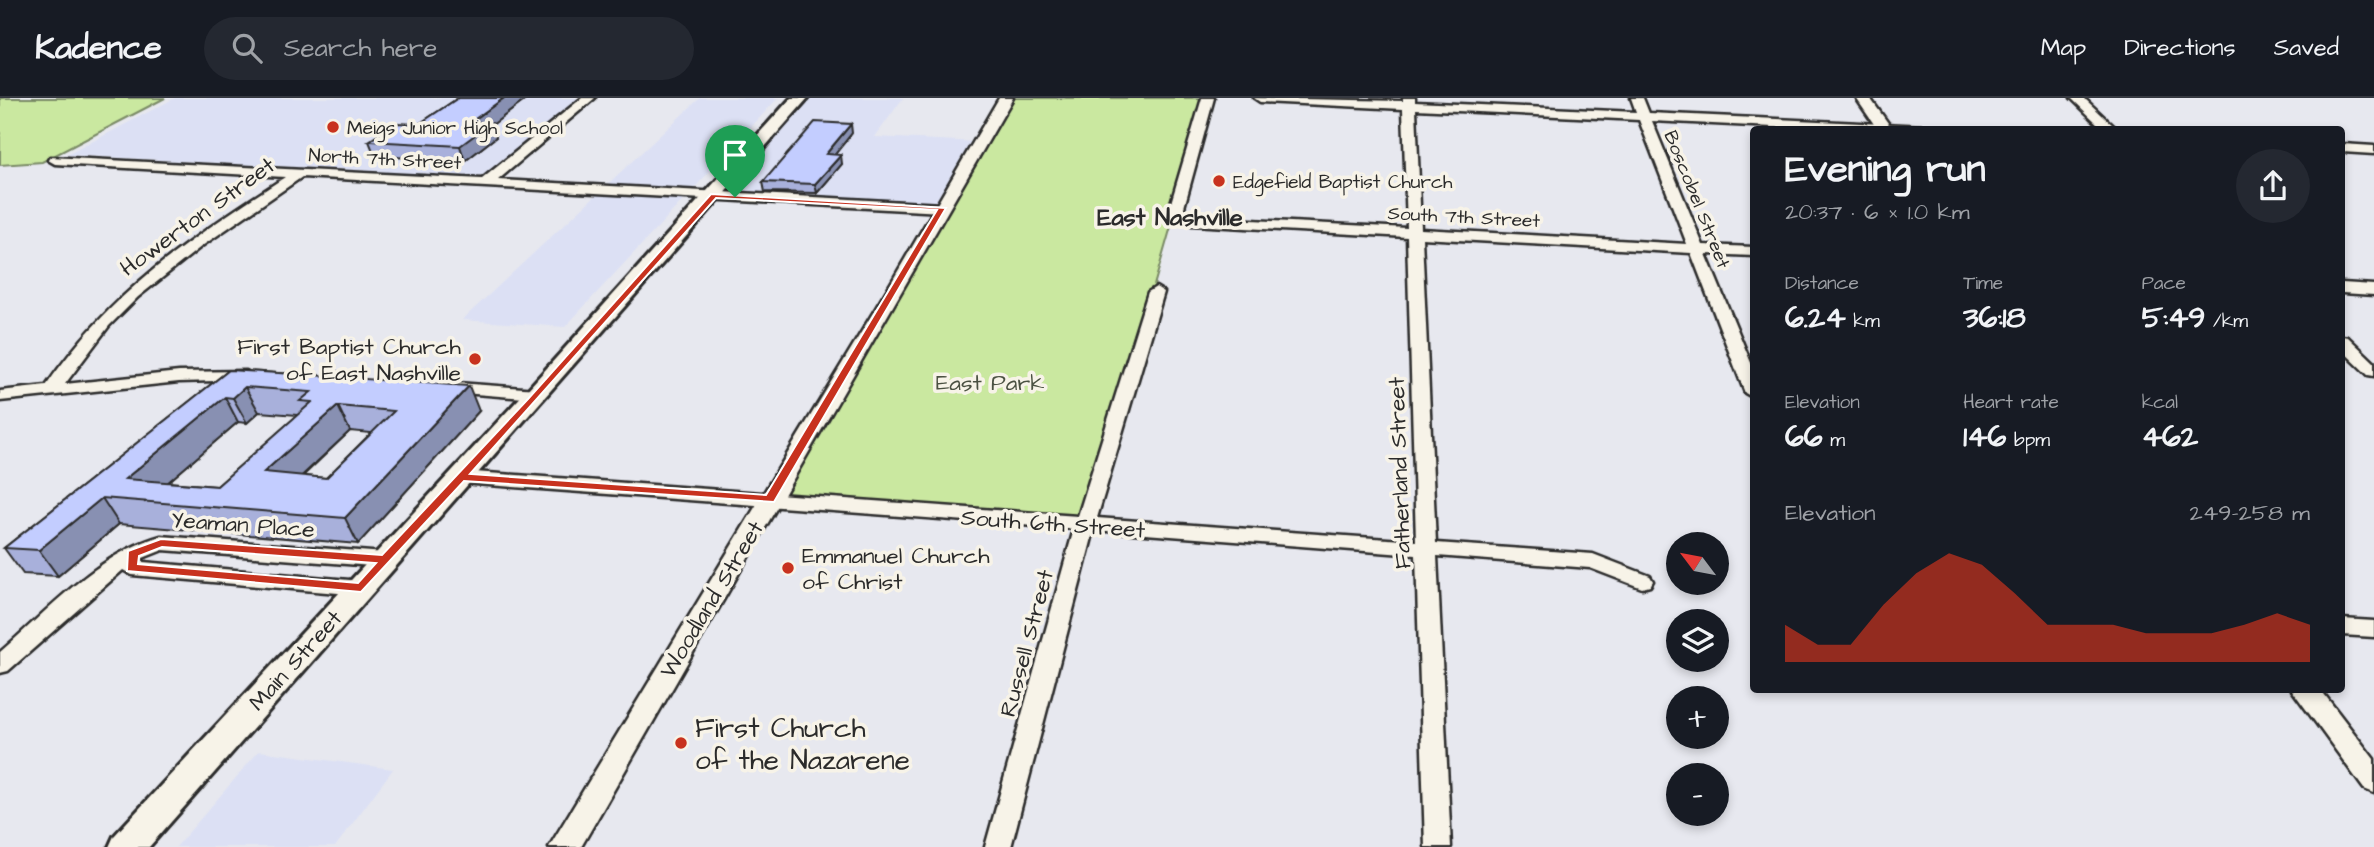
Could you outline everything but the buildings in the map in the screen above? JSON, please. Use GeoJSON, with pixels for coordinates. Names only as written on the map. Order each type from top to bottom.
{"type":"FeatureCollection","features":[{"type":"Feature","properties":{"kind":"main road","name":"Main Street"},"geometry":{"type":"LineString","coordinates":[[127,847],[537,394],[800,98]]}},
{"type":"Feature","properties":{"kind":"street"},"geometry":{"type":"LineString","coordinates":[[487,182],[589,98]]}},
{"type":"Feature","properties":{"kind":"street","name":"Woodland Street"},"geometry":{"type":"LineString","coordinates":[[565,847],[1006,98]]}},
{"type":"Feature","properties":{"kind":"street","name":"South 7th Street"},"geometry":{"type":"LineString","coordinates":[[1208,98],[1175,213],[1192,221],[1750,252]]}},
{"type":"Feature","properties":{"kind":"street"},"geometry":{"type":"LineString","coordinates":[[1260,98],[1410,101],[1845,126]]}},
{"type":"Feature","properties":{"kind":"street","name":"Boscobel Street"},"geometry":{"type":"LineString","coordinates":[[1637,98],[1750,383]]}},
{"type":"Feature","properties":{"kind":"street"},"geometry":{"type":"LineString","coordinates":[[1863,98],[1884,126]]}},
{"type":"Feature","properties":{"kind":"street"},"geometry":{"type":"LineString","coordinates":[[2077,98],[2108,126]]}},
{"type":"Feature","properties":{"kind":"street","name":"Fatherland Street"},"geometry":{"type":"LineString","coordinates":[[1410,101],[1438,847]]}},
{"type":"Feature","properties":{"kind":"street"},"geometry":{"type":"LineString","coordinates":[[2345,148],[2374,150]]}},
{"type":"Feature","properties":{"kind":"street","name":"North 7th Street"},"geometry":{"type":"LineString","coordinates":[[55,160],[713,195]]}},
{"type":"Feature","properties":{"kind":"street","name":"Howerton Street"},"geometry":{"type":"LineString","coordinates":[[54,389],[80,349],[126,296],[209,233],[300,173]]}},
{"type":"Feature","properties":{"kind":"street"},"geometry":{"type":"LineString","coordinates":[[713,195],[942,208]]}},
{"type":"Feature","properties":{"kind":"street"},"geometry":{"type":"LineString","coordinates":[[2345,288],[2374,290]]}},
{"type":"Feature","properties":{"kind":"street","name":"Russell Street"},"geometry":{"type":"LineString","coordinates":[[998,847],[1085,525],[1156,292]]}},
{"type":"Feature","properties":{"kind":"street"},"geometry":{"type":"LineString","coordinates":[[2345,344],[2374,371]]}},
{"type":"Feature","properties":{"kind":"street"},"geometry":{"type":"LineString","coordinates":[[0,396],[178,377],[266,376]]}},
{"type":"Feature","properties":{"kind":"street"},"geometry":{"type":"LineString","coordinates":[[421,385],[537,394]]}},
{"type":"Feature","properties":{"kind":"street","name":"South 6th Street"},"geometry":{"type":"LineString","coordinates":[[461,477],[1592,561],[1642,582]]}},
{"type":"Feature","properties":{"kind":"street","name":"Yeaman Place"},"geometry":{"type":"LineString","coordinates":[[0,665],[109,569],[133,554],[161,543],[385,559]]}},
{"type":"Feature","properties":{"kind":"street"},"geometry":{"type":"LineString","coordinates":[[201,574],[229,548]]}},
{"type":"Feature","properties":{"kind":"street"},"geometry":{"type":"LineString","coordinates":[[133,554],[132,568],[361,588]]}},
{"type":"Feature","properties":{"kind":"street"},"geometry":{"type":"LineString","coordinates":[[2345,627],[2374,629]]}},
{"type":"Feature","properties":{"kind":"street"},"geometry":{"type":"LineString","coordinates":[[2308,693],[2374,781]]}},
{"type":"Feature","properties":{"kind":"shaded area","name":"Meigs Junior High School"},"geometry":{"type":"Polygon","coordinates":[[[175,98],[581,98],[481,177],[67,155],[175,98]]]}},
{"type":"Feature","properties":{"kind":"shaded area"},"geometry":{"type":"Polygon","coordinates":[[[700,98],[778,98],[565,327],[462,320],[700,98]]]}},
{"type":"Feature","properties":{"kind":"shaded area"},"geometry":{"type":"Polygon","coordinates":[[[800,98],[903,98],[875,137],[980,142],[942,208],[713,195],[800,98]]]}},
{"type":"Feature","properties":{"kind":"shaded area"},"geometry":{"type":"Polygon","coordinates":[[[259,751],[393,769],[335,847],[176,847],[259,751]]]}},
{"type":"Feature","properties":{"kind":"green space"},"geometry":{"type":"Polygon","coordinates":[[[0,98],[165,98],[42,162],[0,165],[0,98]]]}},
{"type":"Feature","properties":{"kind":"green space","name":"East Park"},"geometry":{"type":"Polygon","coordinates":[[[1006,98],[1208,98],[1085,525],[770,499],[1006,98]]]}},
{"type":"Feature","properties":{"kind":"place","name":"Meigs Junior High School"},"geometry":{"type":"Point","coordinates":[333,127]}},
{"type":"Feature","properties":{"kind":"place","name":"Edgefield Baptist Church"},"geometry":{"type":"Point","coordinates":[1219,181]}},
{"type":"Feature","properties":{"kind":"place","name":"First Baptist Church of East Nashville"},"geometry":{"type":"Point","coordinates":[475,359]}},
{"type":"Feature","properties":{"kind":"place","name":"Emmanuel Church of Christ"},"geometry":{"type":"Point","coordinates":[788,568]}},
{"type":"Feature","properties":{"kind":"place","name":"First Church of the Nazarene"},"geometry":{"type":"Point","coordinates":[681,743]}},
{"type":"Feature","properties":{"kind":"district","name":"East Nashville"},"geometry":{"type":"Point","coordinates":[1170,217]}},
{"type":"Feature","properties":{"kind":"route"},"geometry":{"type":"LineString","coordinates":[[713,195],[735,197],[942,208],[770,499],[461,477],[361,588],[132,568],[133,554],[161,543],[385,559],[531,401],[713,195]]}}]}
